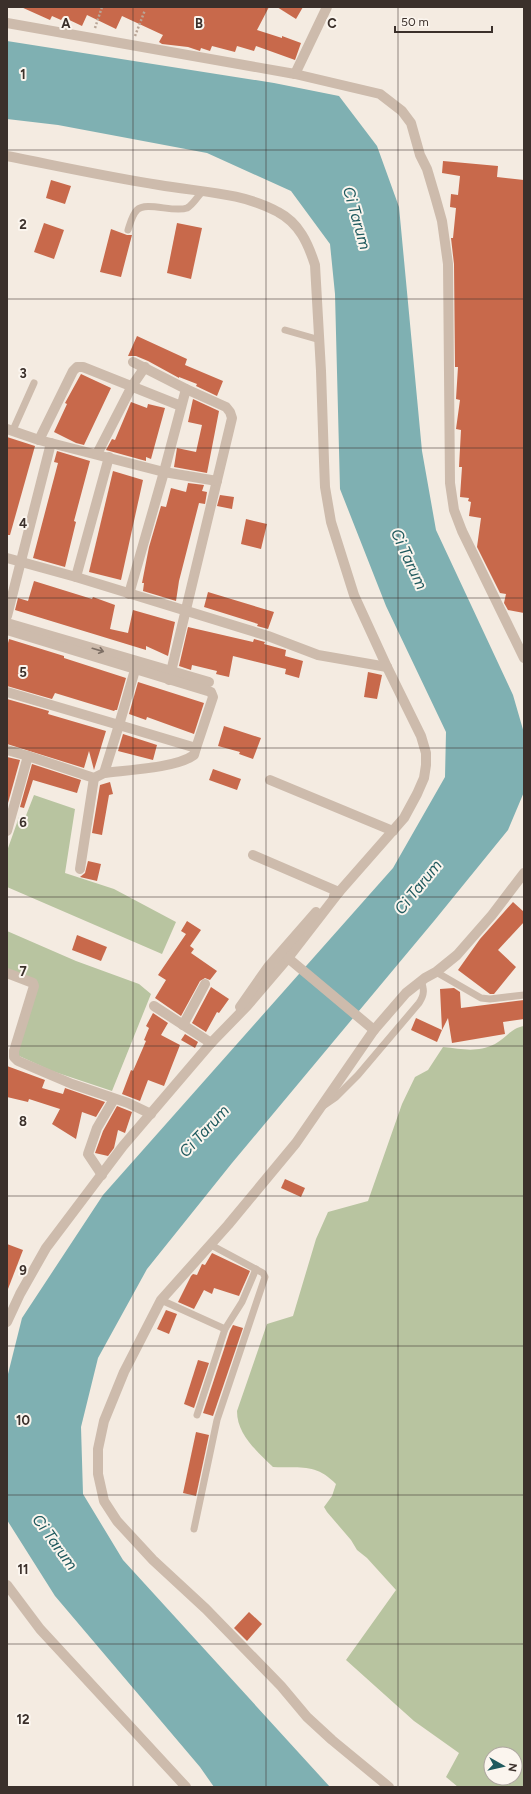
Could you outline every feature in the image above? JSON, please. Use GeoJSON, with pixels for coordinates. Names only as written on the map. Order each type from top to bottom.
{"type":"FeatureCollection","features":[{"type":"Feature","properties":{"kind":"street"},"geometry":{"type":"LineString","coordinates":[[295,74],[328,7]]}},
{"type":"Feature","properties":{"kind":"street"},"geometry":{"type":"LineString","coordinates":[[7,23],[295,74],[380,94],[402,111],[411,123],[420,155],[427,169],[440,215],[448,264],[450,483],[454,510],[462,531],[524,658]]}},
{"type":"Feature","properties":{"kind":"street"},"geometry":{"type":"LineString","coordinates":[[7,156],[92,174],[255,202],[278,212],[292,222],[303,235],[310,249],[315,265],[320,340],[325,487],[331,522],[354,595],[421,736],[426,753],[424,778],[404,818],[339,892],[290,960],[211,1043],[123,1146],[46,1248],[20,1294],[7,1322]]}},
{"type":"Feature","properties":{"kind":"street"},"geometry":{"type":"LineString","coordinates":[[133,362],[145,366],[186,389],[226,407],[232,418],[187,611],[170,676]]}},
{"type":"Feature","properties":{"kind":"street"},"geometry":{"type":"LineString","coordinates":[[97,454],[132,386],[145,366]]}},
{"type":"Feature","properties":{"kind":"street"},"geometry":{"type":"LineString","coordinates":[[40,440],[73,371],[77,367],[83,367],[181,406]]}},
{"type":"Feature","properties":{"kind":"street"},"geometry":{"type":"LineString","coordinates":[[129,594],[186,389]]}},
{"type":"Feature","properties":{"kind":"street"},"geometry":{"type":"LineString","coordinates":[[10,430],[51,443],[164,472],[217,481]]}},
{"type":"Feature","properties":{"kind":"street"},"geometry":{"type":"LineString","coordinates":[[7,616],[51,443]]}},
{"type":"Feature","properties":{"kind":"street"},"geometry":{"type":"LineString","coordinates":[[76,576],[109,457]]}},
{"type":"Feature","properties":{"kind":"street"},"geometry":{"type":"LineString","coordinates":[[7,558],[76,576],[129,594],[268,636],[318,655],[387,667]]}},
{"type":"Feature","properties":{"kind":"street"},"geometry":{"type":"LineString","coordinates":[[7,623],[135,670],[209,682]]}},
{"type":"Feature","properties":{"kind":"street"},"geometry":{"type":"LineString","coordinates":[[7,630],[78,648],[170,676],[212,694],[194,755],[181,761],[104,772],[94,778],[7,750]]}},
{"type":"Feature","properties":{"kind":"street"},"geometry":{"type":"LineString","coordinates":[[104,772],[135,670]]}},
{"type":"Feature","properties":{"kind":"street"},"geometry":{"type":"LineString","coordinates":[[7,692],[196,748]]}},
{"type":"Feature","properties":{"kind":"street"},"geometry":{"type":"LineString","coordinates":[[7,831],[28,756]]}},
{"type":"Feature","properties":{"kind":"street"},"geometry":{"type":"LineString","coordinates":[[80,869],[94,778]]}},
{"type":"Feature","properties":{"kind":"street"},"geometry":{"type":"LineString","coordinates":[[270,780],[393,831]]}},
{"type":"Feature","properties":{"kind":"street"},"geometry":{"type":"LineString","coordinates":[[253,855],[339,892]]}},
{"type":"Feature","properties":{"kind":"street"},"geometry":{"type":"LineString","coordinates":[[389,1787],[332,1740],[307,1717],[281,1686],[206,1609],[144,1551],[117,1521],[104,1501],[98,1474],[98,1450],[104,1421],[124,1372],[161,1300],[210,1245],[296,1143],[372,1028],[406,993],[421,980],[436,972],[457,955],[523,876]]}},
{"type":"Feature","properties":{"kind":"street"},"geometry":{"type":"LineString","coordinates":[[234,1019],[246,997],[268,967],[312,916],[339,892]]}},
{"type":"Feature","properties":{"kind":"street"},"geometry":{"type":"LineString","coordinates":[[290,960],[372,1028]]}},
{"type":"Feature","properties":{"kind":"street"},"geometry":{"type":"LineString","coordinates":[[7,973],[33,984],[34,986],[14,1051],[14,1057],[23,1064],[128,1103],[151,1114]]}},
{"type":"Feature","properties":{"kind":"street"},"geometry":{"type":"LineString","coordinates":[[183,1025],[205,984]]}},
{"type":"Feature","properties":{"kind":"street"},"geometry":{"type":"LineString","coordinates":[[154,1006],[211,1043]]}},
{"type":"Feature","properties":{"kind":"street"},"geometry":{"type":"LineString","coordinates":[[102,1175],[88,1154],[97,1128],[114,1099]]}},
{"type":"Feature","properties":{"kind":"street"},"geometry":{"type":"LineString","coordinates":[[7,1585],[40,1629],[186,1787]]}},
{"type":"Feature","properties":{"kind":"lane"},"geometry":{"type":"LineString","coordinates":[[128,230],[135,211],[140,208],[149,207],[178,210],[186,208],[191,205],[202,192]]}},
{"type":"Feature","properties":{"kind":"lane"},"geometry":{"type":"LineString","coordinates":[[285,330],[320,340]]}},
{"type":"Feature","properties":{"kind":"lane"},"geometry":{"type":"LineString","coordinates":[[10,430],[34,383]]}},
{"type":"Feature","properties":{"kind":"lane"},"geometry":{"type":"LineString","coordinates":[[436,972],[481,998],[490,999],[524,995]]}},
{"type":"Feature","properties":{"kind":"lane"},"geometry":{"type":"LineString","coordinates":[[320,1108],[330,1102],[358,1075],[419,1003],[424,996],[421,980]]}},
{"type":"Feature","properties":{"kind":"lane"},"geometry":{"type":"LineString","coordinates":[[194,1529],[217,1420],[265,1278],[263,1273],[210,1245]]}},
{"type":"Feature","properties":{"kind":"lane"},"geometry":{"type":"LineString","coordinates":[[198,1415],[225,1329],[242,1302],[256,1269]]}},
{"type":"Feature","properties":{"kind":"lane"},"geometry":{"type":"LineString","coordinates":[[161,1300],[225,1329]]}},
{"type":"Feature","properties":{"kind":"path"},"geometry":{"type":"LineString","coordinates":[[92,38],[102,7]]}},
{"type":"Feature","properties":{"kind":"path"},"geometry":{"type":"LineString","coordinates":[[131,46],[145,10]]}},
{"type":"Feature","properties":{"kind":"green space"},"geometry":{"type":"Polygon","coordinates":[[[34,795],[75,809],[65,873],[114,889],[176,922],[162,954],[7,887],[7,851],[19,817],[25,818],[34,795]]]}},
{"type":"Feature","properties":{"kind":"green space"},"geometry":{"type":"Polygon","coordinates":[[[7,931],[76,961],[139,984],[151,994],[112,1091],[52,1071],[17,1055],[38,983],[7,969],[7,931]]]}},
{"type":"Feature","properties":{"kind":"green space"},"geometry":{"type":"Polygon","coordinates":[[[524,1026],[524,1787],[458,1787],[446,1777],[459,1753],[414,1721],[346,1660],[396,1590],[367,1558],[357,1550],[351,1540],[324,1507],[332,1496],[336,1484],[322,1473],[307,1468],[273,1467],[255,1449],[244,1435],[240,1428],[237,1411],[267,1324],[293,1316],[316,1239],[328,1212],[368,1201],[402,1104],[415,1077],[428,1070],[443,1047],[469,1050],[482,1049],[495,1044],[516,1029],[524,1026]]]}},
{"type":"Feature","properties":{"kind":"water","name":"Ci Tarum"},"geometry":{"type":"Polygon","coordinates":[[[7,41],[274,83],[339,96],[377,146],[399,207],[422,451],[436,530],[513,695],[524,733],[524,792],[508,830],[232,1163],[147,1269],[98,1358],[81,1427],[83,1494],[123,1560],[330,1787],[214,1787],[200,1767],[55,1596],[7,1520],[7,1378],[22,1318],[103,1195],[393,868],[445,777],[446,732],[386,606],[340,489],[335,294],[330,244],[291,191],[207,153],[58,125],[7,119],[7,41]]]}},
{"type":"Feature","properties":{"kind":"building"},"geometry":{"type":"Polygon","coordinates":[[[21,7],[269,7],[257,30],[282,38],[282,36],[301,43],[295,60],[256,46],[254,51],[237,46],[235,52],[212,46],[210,51],[201,48],[200,51],[188,47],[162,44],[159,42],[163,35],[122,16],[116,29],[87,15],[82,26],[63,17],[61,20],[52,16],[50,20],[21,7]]]}},
{"type":"Feature","properties":{"kind":"building"},"geometry":{"type":"Polygon","coordinates":[[[277,7],[303,7],[296,19],[277,7]]]}},
{"type":"Feature","properties":{"kind":"building"},"geometry":{"type":"Polygon","coordinates":[[[443,161],[498,166],[497,177],[524,180],[524,613],[508,610],[504,603],[506,594],[500,593],[477,547],[481,518],[469,516],[471,502],[468,501],[469,498],[460,497],[462,467],[459,467],[461,430],[456,429],[460,400],[456,399],[458,367],[455,367],[454,264],[451,238],[453,238],[456,208],[450,207],[451,194],[458,195],[460,176],[442,173],[443,161]]]}},
{"type":"Feature","properties":{"kind":"building"},"geometry":{"type":"Polygon","coordinates":[[[51,180],[71,186],[65,204],[46,198],[51,180]]]}},
{"type":"Feature","properties":{"kind":"building"},"geometry":{"type":"Polygon","coordinates":[[[44,223],[64,230],[54,259],[34,252],[44,223]]]}},
{"type":"Feature","properties":{"kind":"building"},"geometry":{"type":"Polygon","coordinates":[[[177,223],[202,228],[191,279],[167,273],[177,223]]]}},
{"type":"Feature","properties":{"kind":"building"},"geometry":{"type":"Polygon","coordinates":[[[111,229],[127,235],[132,235],[121,277],[100,272],[111,229]]]}},
{"type":"Feature","properties":{"kind":"building"},"geometry":{"type":"Polygon","coordinates":[[[137,336],[187,359],[185,365],[223,381],[217,396],[196,386],[197,384],[179,378],[148,361],[136,356],[128,356],[137,336]]]}},
{"type":"Feature","properties":{"kind":"building"},"geometry":{"type":"Polygon","coordinates":[[[81,374],[111,388],[84,445],[76,443],[54,432],[67,404],[65,403],[81,374]]]}},
{"type":"Feature","properties":{"kind":"building"},"geometry":{"type":"Polygon","coordinates":[[[193,399],[219,411],[207,473],[174,467],[177,448],[196,452],[202,425],[188,422],[193,399]]]}},
{"type":"Feature","properties":{"kind":"building"},"geometry":{"type":"Polygon","coordinates":[[[131,402],[147,408],[148,404],[165,408],[151,459],[146,457],[146,461],[106,450],[112,439],[115,440],[131,402]]]}},
{"type":"Feature","properties":{"kind":"building"},"geometry":{"type":"Polygon","coordinates":[[[7,437],[35,446],[10,535],[7,535],[7,437]]]}},
{"type":"Feature","properties":{"kind":"building"},"geometry":{"type":"Polygon","coordinates":[[[57,451],[90,461],[74,521],[76,522],[65,567],[33,558],[58,463],[54,462],[57,451]]]}},
{"type":"Feature","properties":{"kind":"building"},"geometry":{"type":"Polygon","coordinates":[[[113,471],[143,480],[121,580],[89,572],[113,471]]]}},
{"type":"Feature","properties":{"kind":"building"},"geometry":{"type":"Polygon","coordinates":[[[188,483],[204,485],[202,491],[207,492],[205,504],[199,503],[179,581],[176,601],[143,591],[144,583],[142,583],[149,547],[161,506],[166,507],[171,488],[186,492],[188,483]]]}},
{"type":"Feature","properties":{"kind":"building"},"geometry":{"type":"Polygon","coordinates":[[[220,495],[234,497],[232,509],[217,506],[220,495]]]}},
{"type":"Feature","properties":{"kind":"building"},"geometry":{"type":"Polygon","coordinates":[[[246,519],[267,524],[261,549],[241,544],[246,519]]]}},
{"type":"Feature","properties":{"kind":"building"},"geometry":{"type":"Polygon","coordinates":[[[34,581],[92,599],[93,597],[115,605],[110,629],[128,633],[133,610],[175,622],[168,656],[146,646],[146,650],[15,610],[18,598],[28,601],[34,581]]]}},
{"type":"Feature","properties":{"kind":"building"},"geometry":{"type":"Polygon","coordinates":[[[208,592],[274,612],[268,629],[257,626],[258,624],[204,607],[208,592]]]}},
{"type":"Feature","properties":{"kind":"building"},"geometry":{"type":"Polygon","coordinates":[[[188,627],[253,642],[254,639],[265,642],[264,644],[286,650],[285,656],[303,661],[299,678],[285,674],[286,669],[233,656],[229,677],[216,674],[217,671],[192,665],[191,670],[179,666],[188,627]]]}},
{"type":"Feature","properties":{"kind":"building"},"geometry":{"type":"Polygon","coordinates":[[[9,639],[64,656],[64,658],[126,678],[117,710],[114,711],[55,693],[52,699],[7,686],[7,647],[9,639]]]}},
{"type":"Feature","properties":{"kind":"building"},"geometry":{"type":"Polygon","coordinates":[[[368,672],[382,675],[377,699],[364,697],[368,672]]]}},
{"type":"Feature","properties":{"kind":"building"},"geometry":{"type":"Polygon","coordinates":[[[138,682],[204,703],[194,734],[147,717],[146,720],[129,714],[138,682]]]}},
{"type":"Feature","properties":{"kind":"building"},"geometry":{"type":"Polygon","coordinates":[[[7,699],[49,711],[48,714],[106,731],[94,770],[89,751],[84,768],[7,744],[7,699]]]}},
{"type":"Feature","properties":{"kind":"building"},"geometry":{"type":"Polygon","coordinates":[[[224,726],[261,738],[253,759],[239,754],[240,752],[218,746],[224,726]]]}},
{"type":"Feature","properties":{"kind":"building"},"geometry":{"type":"Polygon","coordinates":[[[123,734],[157,745],[153,760],[118,751],[123,734]]]}},
{"type":"Feature","properties":{"kind":"building"},"geometry":{"type":"Polygon","coordinates":[[[7,757],[20,760],[8,803],[7,803],[7,757]]]}},
{"type":"Feature","properties":{"kind":"building"},"geometry":{"type":"Polygon","coordinates":[[[32,764],[81,780],[77,793],[33,780],[24,808],[20,807],[32,764]]]}},
{"type":"Feature","properties":{"kind":"building"},"geometry":{"type":"Polygon","coordinates":[[[213,769],[241,779],[237,790],[209,780],[213,769]]]}},
{"type":"Feature","properties":{"kind":"building"},"geometry":{"type":"Polygon","coordinates":[[[110,782],[113,794],[109,795],[102,835],[92,833],[100,785],[110,782]]]}},
{"type":"Feature","properties":{"kind":"building"},"geometry":{"type":"Polygon","coordinates":[[[88,861],[101,864],[97,881],[80,877],[85,873],[88,861]]]}},
{"type":"Feature","properties":{"kind":"building"},"geometry":{"type":"Polygon","coordinates":[[[513,902],[524,912],[524,922],[498,950],[516,967],[494,994],[490,994],[458,970],[480,939],[513,902]]]}},
{"type":"Feature","properties":{"kind":"building"},"geometry":{"type":"Polygon","coordinates":[[[187,921],[201,930],[190,946],[194,949],[191,953],[217,971],[210,980],[205,978],[200,981],[181,1016],[155,998],[166,980],[158,975],[186,934],[181,931],[187,921]]]}},
{"type":"Feature","properties":{"kind":"building"},"geometry":{"type":"Polygon","coordinates":[[[77,935],[107,947],[101,961],[72,950],[77,935]]]}},
{"type":"Feature","properties":{"kind":"building"},"geometry":{"type":"Polygon","coordinates":[[[211,987],[229,999],[219,1013],[217,1012],[206,1032],[192,1023],[211,987]]]}},
{"type":"Feature","properties":{"kind":"building"},"geometry":{"type":"Polygon","coordinates":[[[454,988],[460,992],[461,1008],[524,1000],[524,1019],[503,1022],[505,1034],[452,1043],[448,1018],[442,1030],[440,989],[454,988]]]}},
{"type":"Feature","properties":{"kind":"building"},"geometry":{"type":"Polygon","coordinates":[[[153,1013],[168,1023],[161,1035],[180,1045],[164,1086],[148,1080],[140,1101],[122,1094],[131,1070],[133,1071],[146,1041],[144,1040],[149,1028],[146,1026],[153,1013]]]}},
{"type":"Feature","properties":{"kind":"building"},"geometry":{"type":"Polygon","coordinates":[[[416,1018],[442,1030],[437,1042],[411,1030],[416,1018]]]}},
{"type":"Feature","properties":{"kind":"building"},"geometry":{"type":"Polygon","coordinates":[[[185,1034],[198,1042],[195,1048],[181,1040],[185,1034]]]}},
{"type":"Feature","properties":{"kind":"building"},"geometry":{"type":"Polygon","coordinates":[[[7,1066],[45,1080],[42,1088],[63,1094],[65,1088],[105,1102],[96,1117],[82,1112],[76,1139],[52,1124],[60,1109],[29,1099],[28,1102],[7,1097],[7,1066]]]}},
{"type":"Feature","properties":{"kind":"building"},"geometry":{"type":"Polygon","coordinates":[[[117,1106],[132,1112],[125,1133],[118,1130],[114,1148],[108,1156],[95,1153],[103,1131],[117,1106]]]}},
{"type":"Feature","properties":{"kind":"building"},"geometry":{"type":"Polygon","coordinates":[[[285,1179],[305,1188],[301,1197],[281,1188],[285,1179]]]}},
{"type":"Feature","properties":{"kind":"building"},"geometry":{"type":"Polygon","coordinates":[[[7,1244],[23,1250],[8,1289],[7,1289],[7,1244]]]}},
{"type":"Feature","properties":{"kind":"building"},"geometry":{"type":"Polygon","coordinates":[[[212,1253],[250,1271],[239,1296],[214,1288],[212,1294],[204,1290],[194,1309],[178,1302],[191,1276],[193,1274],[197,1275],[202,1264],[205,1265],[212,1253]]]}},
{"type":"Feature","properties":{"kind":"building"},"geometry":{"type":"Polygon","coordinates":[[[166,1310],[177,1314],[169,1334],[157,1329],[166,1310]]]}},
{"type":"Feature","properties":{"kind":"building"},"geometry":{"type":"Polygon","coordinates":[[[233,1325],[243,1328],[213,1416],[203,1413],[233,1325]]]}},
{"type":"Feature","properties":{"kind":"building"},"geometry":{"type":"Polygon","coordinates":[[[198,1360],[209,1363],[194,1408],[184,1404],[198,1360]]]}},
{"type":"Feature","properties":{"kind":"building"},"geometry":{"type":"Polygon","coordinates":[[[196,1432],[209,1435],[196,1496],[183,1493],[196,1432]]]}},
{"type":"Feature","properties":{"kind":"building"},"geometry":{"type":"Polygon","coordinates":[[[249,1612],[262,1624],[247,1641],[234,1628],[249,1612]]]}}]}
